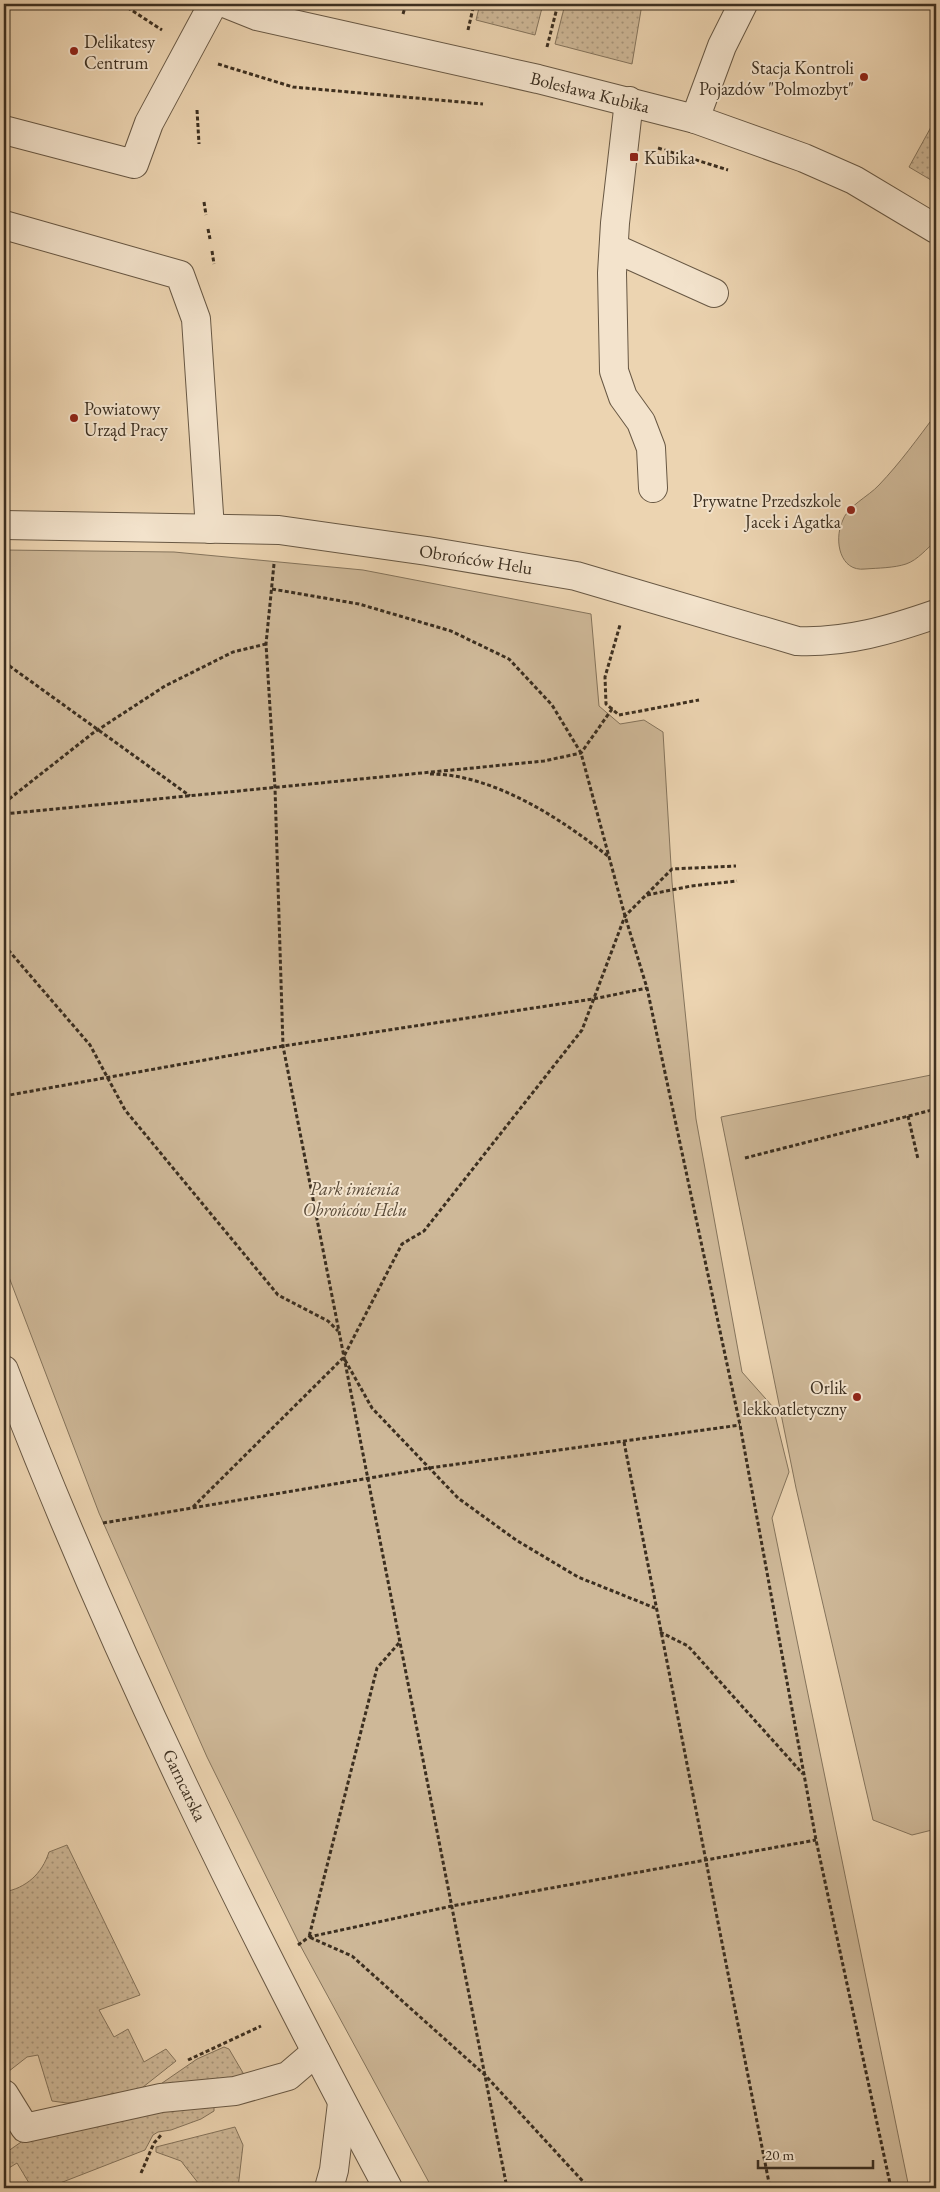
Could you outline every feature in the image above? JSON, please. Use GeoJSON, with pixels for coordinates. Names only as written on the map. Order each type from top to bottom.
{"type":"FeatureCollection","features":[{"type":"Feature","properties":{"kind":"street"},"geometry":{"type":"LineString","coordinates":[[4,130],[134,164],[148,124],[213,4]]}},
{"type":"Feature","properties":{"kind":"street","name":"Bolesława Kubika"},"geometry":{"type":"LineString","coordinates":[[227,4],[257,16],[629,100],[695,119],[795,155],[854,180],[936,229]]}},
{"type":"Feature","properties":{"kind":"street"},"geometry":{"type":"LineString","coordinates":[[695,119],[722,46],[743,4]]}},
{"type":"Feature","properties":{"kind":"street"},"geometry":{"type":"LineString","coordinates":[[629,100],[612,273],[614,371],[623,397],[641,422],[651,448],[653,488]]}},
{"type":"Feature","properties":{"kind":"street"},"geometry":{"type":"LineString","coordinates":[[4,225],[180,275],[196,319],[210,529]]}},
{"type":"Feature","properties":{"kind":"street"},"geometry":{"type":"LineString","coordinates":[[614,248],[714,294]]}},
{"type":"Feature","properties":{"kind":"street","name":"Obrońców Helu"},"geometry":{"type":"LineString","coordinates":[[4,525],[279,530],[427,551],[576,576],[797,641],[824,642],[852,639],[884,632],[936,614]]}},
{"type":"Feature","properties":{"kind":"street","name":"Garncarska"},"geometry":{"type":"LineString","coordinates":[[4,1370],[66,1529],[88,1578],[258,1938],[342,2103],[388,2188]]}},
{"type":"Feature","properties":{"kind":"street"},"geometry":{"type":"LineString","coordinates":[[4,2094],[26,2128],[161,2098],[235,2090],[288,2076],[316,2052]]}},
{"type":"Feature","properties":{"kind":"street"},"geometry":{"type":"LineString","coordinates":[[329,2188],[334,2170],[342,2103]]}},
{"type":"Feature","properties":{"kind":"path"},"geometry":{"type":"LineString","coordinates":[[122,4],[218,64],[293,86],[484,104]]}},
{"type":"Feature","properties":{"kind":"path"},"geometry":{"type":"LineString","coordinates":[[403,15],[406,4]]}},
{"type":"Feature","properties":{"kind":"path"},"geometry":{"type":"LineString","coordinates":[[468,30],[474,4]]}},
{"type":"Feature","properties":{"kind":"path"},"geometry":{"type":"LineString","coordinates":[[546,50],[558,4]]}},
{"type":"Feature","properties":{"kind":"path"},"geometry":{"type":"LineString","coordinates":[[625,137],[734,171]]}},
{"type":"Feature","properties":{"kind":"path"},"geometry":{"type":"LineString","coordinates":[[204,202],[206,214]]}},
{"type":"Feature","properties":{"kind":"path"},"geometry":{"type":"LineString","coordinates":[[208,229],[210,239]]}},
{"type":"Feature","properties":{"kind":"path"},"geometry":{"type":"LineString","coordinates":[[212,252],[214,264]]}},
{"type":"Feature","properties":{"kind":"path"},"geometry":{"type":"LineString","coordinates":[[275,562],[266,644],[275,788],[283,1046],[507,2188]]}},
{"type":"Feature","properties":{"kind":"path"},"geometry":{"type":"LineString","coordinates":[[272,589],[359,604],[451,631],[509,659],[552,705],[581,753],[625,916],[647,988],[740,1425],[816,1840],[891,2188]]}},
{"type":"Feature","properties":{"kind":"path"},"geometry":{"type":"LineString","coordinates":[[620,622],[605,678],[606,704],[619,715],[699,700]]}},
{"type":"Feature","properties":{"kind":"path"},"geometry":{"type":"LineString","coordinates":[[4,803],[99,730],[165,686],[233,652],[266,644]]}},
{"type":"Feature","properties":{"kind":"path"},"geometry":{"type":"LineString","coordinates":[[4,662],[190,796]]}},
{"type":"Feature","properties":{"kind":"path"},"geometry":{"type":"LineString","coordinates":[[4,814],[544,761],[581,753],[612,709]]}},
{"type":"Feature","properties":{"kind":"path"},"geometry":{"type":"LineString","coordinates":[[412,774],[449,774],[498,790],[550,815],[583,836],[610,858]]}},
{"type":"Feature","properties":{"kind":"path"},"geometry":{"type":"LineString","coordinates":[[193,1507],[344,1358],[402,1244],[424,1231],[582,1030],[625,916],[672,868],[736,866]]}},
{"type":"Feature","properties":{"kind":"path"},"geometry":{"type":"LineString","coordinates":[[646,895],[691,886],[737,881]]}},
{"type":"Feature","properties":{"kind":"path"},"geometry":{"type":"LineString","coordinates":[[4,946],[90,1045],[109,1078],[124,1110],[278,1294],[328,1321],[338,1331]]}},
{"type":"Feature","properties":{"kind":"path"},"geometry":{"type":"LineString","coordinates":[[4,1096],[283,1046],[593,999],[647,988]]}},
{"type":"Feature","properties":{"kind":"path"},"geometry":{"type":"LineString","coordinates":[[745,1158],[936,1109]]}},
{"type":"Feature","properties":{"kind":"path"},"geometry":{"type":"LineString","coordinates":[[908,1116],[918,1159]]}},
{"type":"Feature","properties":{"kind":"path"},"geometry":{"type":"LineString","coordinates":[[344,1358],[372,1408],[458,1498],[532,1549],[578,1577],[655,1608]]}},
{"type":"Feature","properties":{"kind":"path"},"geometry":{"type":"LineString","coordinates":[[100,1524],[429,1468],[740,1425]]}},
{"type":"Feature","properties":{"kind":"path"},"geometry":{"type":"LineString","coordinates":[[624,1442],[659,1631],[770,2188]]}},
{"type":"Feature","properties":{"kind":"path"},"geometry":{"type":"LineString","coordinates":[[659,1631],[688,1646],[804,1776]]}},
{"type":"Feature","properties":{"kind":"path"},"geometry":{"type":"LineString","coordinates":[[309,1937],[377,1668],[400,1643]]}},
{"type":"Feature","properties":{"kind":"path"},"geometry":{"type":"LineString","coordinates":[[296,1947],[309,1937],[452,1906],[816,1840]]}},
{"type":"Feature","properties":{"kind":"path"},"geometry":{"type":"LineString","coordinates":[[309,1937],[352,1956],[484,2075],[589,2188]]}},
{"type":"Feature","properties":{"kind":"green space"},"geometry":{"type":"Polygon","coordinates":[[[480,4],[543,4],[535,35],[476,20],[480,4]]]}},
{"type":"Feature","properties":{"kind":"green space"},"geometry":{"type":"Polygon","coordinates":[[[565,4],[642,4],[632,64],[555,44],[565,4]]]}},
{"type":"Feature","properties":{"kind":"green space"},"geometry":{"type":"Polygon","coordinates":[[[936,118],[936,183],[909,167],[936,118]]]}},
{"type":"Feature","properties":{"kind":"green space"},"geometry":{"type":"Polygon","coordinates":[[[936,414],[936,490],[932,491],[936,541],[918,557],[906,564],[865,569],[857,569],[850,566],[841,554],[839,546],[840,530],[845,516],[853,506],[887,477],[936,414]]]}},
{"type":"Feature","properties":{"kind":"green space","name":"Park imienia Obrońców Helu"},"geometry":{"type":"Polygon","coordinates":[[[4,550],[174,552],[363,570],[591,614],[599,706],[620,724],[644,720],[663,732],[672,882],[696,1119],[742,1372],[773,1407],[789,1472],[772,1518],[909,2188],[432,2188],[300,1945],[207,1757],[99,1513],[4,1264],[4,550]]]}},
{"type":"Feature","properties":{"kind":"green space","name":"Orlik lekkoatletyczny"},"geometry":{"type":"Polygon","coordinates":[[[936,1074],[936,1829],[912,1835],[873,1820],[796,1488],[721,1117],[936,1074]]]}},
{"type":"Feature","properties":{"kind":"green space"},"geometry":{"type":"Polygon","coordinates":[[[67,1845],[140,1995],[99,2010],[114,2037],[128,2029],[144,2062],[166,2049],[176,2061],[138,2091],[111,2094],[90,2101],[67,2103],[52,2101],[38,2055],[27,2057],[4,2075],[4,1892],[19,1887],[32,1879],[42,1867],[49,1852],[67,1845]]]}},
{"type":"Feature","properties":{"kind":"green space"},"geometry":{"type":"Polygon","coordinates":[[[224,2047],[229,2049],[246,2078],[152,2090],[197,2059],[224,2047]]]}},
{"type":"Feature","properties":{"kind":"green space"},"geometry":{"type":"Polygon","coordinates":[[[214,2107],[214,2111],[201,2119],[153,2135],[145,2150],[55,2185],[44,2187],[29,2183],[17,2163],[4,2171],[4,2154],[34,2133],[150,2112],[214,2107]]]}},
{"type":"Feature","properties":{"kind":"green space"},"geometry":{"type":"Polygon","coordinates":[[[235,2127],[243,2145],[238,2188],[202,2188],[181,2161],[156,2152],[156,2147],[235,2127]]]}},
{"type":"Feature","properties":{"kind":"place","name":"Delikatesy Centrum"},"geometry":{"type":"Point","coordinates":[74,51]}},
{"type":"Feature","properties":{"kind":"place","name":"Stacja Kontroli Pojazdów \"Polmozbyt\""},"geometry":{"type":"Point","coordinates":[864,77]}},
{"type":"Feature","properties":{"kind":"place","name":"Kubika"},"geometry":{"type":"Point","coordinates":[634,157]}},
{"type":"Feature","properties":{"kind":"place","name":"Powiatowy Urząd Pracy"},"geometry":{"type":"Point","coordinates":[74,418]}},
{"type":"Feature","properties":{"kind":"place","name":"Prywatne Przedszkole Jacek i Agatka"},"geometry":{"type":"Point","coordinates":[851,510]}},
{"type":"Feature","properties":{"kind":"place","name":"Orlik lekkoatletyczny"},"geometry":{"type":"Point","coordinates":[857,1397]}}]}
